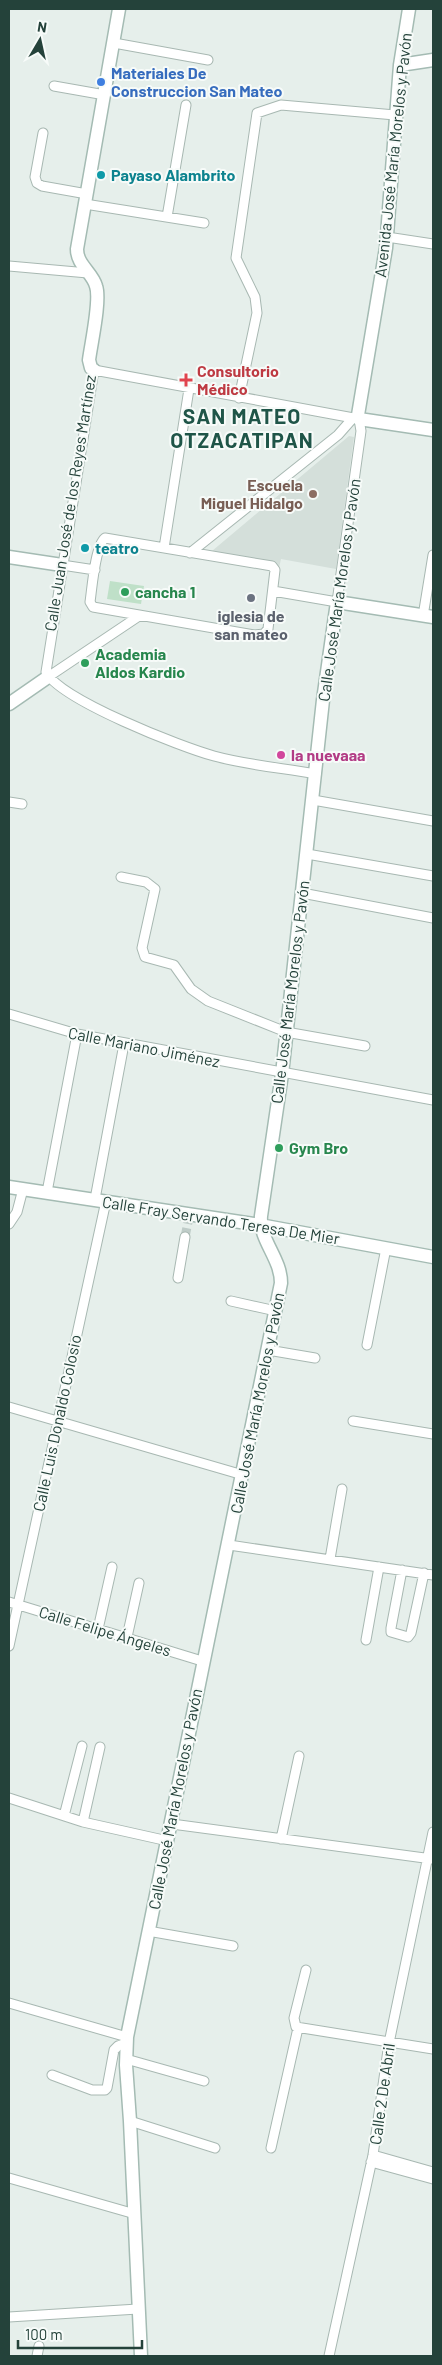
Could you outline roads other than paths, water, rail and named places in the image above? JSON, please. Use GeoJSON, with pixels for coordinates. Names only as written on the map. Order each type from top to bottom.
{"type":"FeatureCollection","features":[{"type":"Feature","properties":{"kind":"main road","name":"Calle Juan José de los Reyes Martínez"},"geometry":{"type":"LineString","coordinates":[[94,370],[91,368],[89,360],[98,294],[96,286],[77,254],[119,9]]}},
{"type":"Feature","properties":{"kind":"main road","name":"Avenida José María Morelos y Pavón"},"geometry":{"type":"LineString","coordinates":[[356,419],[387,237],[400,65],[409,9]]}},
{"type":"Feature","properties":{"kind":"main road"},"geometry":{"type":"LineString","coordinates":[[400,65],[433,60]]}},
{"type":"Feature","properties":{"kind":"main road"},"geometry":{"type":"LineString","coordinates":[[356,419],[433,430]]}},
{"type":"Feature","properties":{"kind":"main road"},"geometry":{"type":"LineString","coordinates":[[9,558],[62,565]]}},
{"type":"Feature","properties":{"kind":"main road"},"geometry":{"type":"LineString","coordinates":[[337,602],[428,617]]}},
{"type":"Feature","properties":{"kind":"main road","name":"Calle José María Morelos y Pavón"},"geometry":{"type":"LineString","coordinates":[[140,2356],[135,2214],[126,2059],[127,2040],[172,1824],[202,1661],[229,1545],[281,1283],[280,1268],[260,1226],[282,1074],[337,602]]}},
{"type":"Feature","properties":{"kind":"main road"},"geometry":{"type":"LineString","coordinates":[[9,704],[48,677]]}},
{"type":"Feature","properties":{"kind":"main road","name":"Calle Fray Servando Teresa De Mier"},"geometry":{"type":"LineString","coordinates":[[9,1187],[100,1200],[188,1218],[260,1226],[433,1257]]}},
{"type":"Feature","properties":{"kind":"street"},"geometry":{"type":"LineString","coordinates":[[114,43],[208,60]]}},
{"type":"Feature","properties":{"kind":"street"},"geometry":{"type":"LineString","coordinates":[[54,86],[105,95]]}},
{"type":"Feature","properties":{"kind":"street"},"geometry":{"type":"LineString","coordinates":[[168,217],[186,105]]}},
{"type":"Feature","properties":{"kind":"street"},"geometry":{"type":"LineString","coordinates":[[239,398],[257,313],[255,297],[236,258],[256,113],[286,105],[396,115]]}},
{"type":"Feature","properties":{"kind":"street"},"geometry":{"type":"LineString","coordinates":[[44,133],[35,177],[37,183],[42,186],[86,199],[204,223]]}},
{"type":"Feature","properties":{"kind":"street"},"geometry":{"type":"LineString","coordinates":[[387,237],[433,244]]}},
{"type":"Feature","properties":{"kind":"street"},"geometry":{"type":"LineString","coordinates":[[9,270],[9,266],[88,273]]}},
{"type":"Feature","properties":{"kind":"street"},"geometry":{"type":"LineString","coordinates":[[94,370],[356,419]]}},
{"type":"Feature","properties":{"kind":"street","name":"Calle Juan José de los Reyes Martínez"},"geometry":{"type":"LineString","coordinates":[[48,677],[45,667],[94,370]]}},
{"type":"Feature","properties":{"kind":"street"},"geometry":{"type":"LineString","coordinates":[[164,548],[189,389]]}},
{"type":"Feature","properties":{"kind":"street"},"geometry":{"type":"LineString","coordinates":[[190,553],[356,419]]}},
{"type":"Feature","properties":{"kind":"street","name":"Calle José María Morelos y Pavón"},"geometry":{"type":"LineString","coordinates":[[337,602],[362,431],[356,419]]}},
{"type":"Feature","properties":{"kind":"street"},"geometry":{"type":"LineString","coordinates":[[104,538],[190,553],[272,566],[275,570],[273,592],[269,626],[266,632],[260,635],[139,616],[91,606],[95,570],[100,544],[104,538]]}},
{"type":"Feature","properties":{"kind":"street"},"geometry":{"type":"LineString","coordinates":[[428,617],[433,556]]}},
{"type":"Feature","properties":{"kind":"street"},"geometry":{"type":"LineString","coordinates":[[62,565],[95,570]]}},
{"type":"Feature","properties":{"kind":"street"},"geometry":{"type":"LineString","coordinates":[[273,592],[337,602]]}},
{"type":"Feature","properties":{"kind":"street"},"geometry":{"type":"LineString","coordinates":[[139,616],[48,677],[91,705],[200,751],[242,762],[316,774]]}},
{"type":"Feature","properties":{"kind":"street"},"geometry":{"type":"LineString","coordinates":[[313,800],[433,821]]}},
{"type":"Feature","properties":{"kind":"street"},"geometry":{"type":"LineString","coordinates":[[9,802],[22,804]]}},
{"type":"Feature","properties":{"kind":"street"},"geometry":{"type":"LineString","coordinates":[[307,854],[433,876]]}},
{"type":"Feature","properties":{"kind":"street"},"geometry":{"type":"LineString","coordinates":[[121,877],[146,882],[154,889],[142,948],[145,957],[174,965],[191,988],[208,1001],[286,1032],[365,1046]]}},
{"type":"Feature","properties":{"kind":"street"},"geometry":{"type":"LineString","coordinates":[[302,894],[433,918]]}},
{"type":"Feature","properties":{"kind":"street","name":"Calle Mariano Jiménez"},"geometry":{"type":"LineString","coordinates":[[9,1014],[77,1034],[124,1044],[433,1100]]}},
{"type":"Feature","properties":{"kind":"street"},"geometry":{"type":"LineString","coordinates":[[47,1192],[77,1034]]}},
{"type":"Feature","properties":{"kind":"street","name":"Calle Luis Donaldo Colosio"},"geometry":{"type":"LineString","coordinates":[[9,1646],[13,1603],[58,1422],[100,1200],[124,1044]]}},
{"type":"Feature","properties":{"kind":"street"},"geometry":{"type":"LineString","coordinates":[[9,1224],[17,1212],[23,1189]]}},
{"type":"Feature","properties":{"kind":"street"},"geometry":{"type":"LineString","coordinates":[[178,1278],[186,1237]]}},
{"type":"Feature","properties":{"kind":"street"},"geometry":{"type":"LineString","coordinates":[[367,1345],[386,1248]]}},
{"type":"Feature","properties":{"kind":"street"},"geometry":{"type":"LineString","coordinates":[[231,1301],[276,1310]]}},
{"type":"Feature","properties":{"kind":"street"},"geometry":{"type":"LineString","coordinates":[[268,1350],[315,1358]]}},
{"type":"Feature","properties":{"kind":"street"},"geometry":{"type":"LineString","coordinates":[[9,1407],[243,1475]]}},
{"type":"Feature","properties":{"kind":"street"},"geometry":{"type":"LineString","coordinates":[[353,1421],[433,1434]]}},
{"type":"Feature","properties":{"kind":"street"},"geometry":{"type":"LineString","coordinates":[[330,1559],[342,1489]]}},
{"type":"Feature","properties":{"kind":"street"},"geometry":{"type":"LineString","coordinates":[[229,1545],[330,1559],[379,1567],[402,1570],[428,1574],[411,1633],[408,1637],[391,1632],[402,1570]]}},
{"type":"Feature","properties":{"kind":"street"},"geometry":{"type":"LineString","coordinates":[[98,1629],[112,1567]]}},
{"type":"Feature","properties":{"kind":"street"},"geometry":{"type":"LineString","coordinates":[[366,1640],[379,1567]]}},
{"type":"Feature","properties":{"kind":"street"},"geometry":{"type":"LineString","coordinates":[[127,1637],[139,1583]]}},
{"type":"Feature","properties":{"kind":"street","name":"Calle Felipe Ángeles"},"geometry":{"type":"LineString","coordinates":[[13,1603],[202,1661]]}},
{"type":"Feature","properties":{"kind":"street"},"geometry":{"type":"LineString","coordinates":[[64,1816],[82,1746]]}},
{"type":"Feature","properties":{"kind":"street"},"geometry":{"type":"LineString","coordinates":[[83,1822],[100,1747]]}},
{"type":"Feature","properties":{"kind":"street"},"geometry":{"type":"LineString","coordinates":[[281,1839],[298,1756]]}},
{"type":"Feature","properties":{"kind":"street"},"geometry":{"type":"LineString","coordinates":[[9,1798],[83,1822],[168,1842]]}},
{"type":"Feature","properties":{"kind":"street"},"geometry":{"type":"LineString","coordinates":[[172,1824],[430,1858]]}},
{"type":"Feature","properties":{"kind":"street","name":"Calle 2 De Abril"},"geometry":{"type":"LineString","coordinates":[[330,2356],[372,2158],[389,2043],[430,1858],[433,1832]]}},
{"type":"Feature","properties":{"kind":"street"},"geometry":{"type":"LineString","coordinates":[[148,1932],[232,1946]]}},
{"type":"Feature","properties":{"kind":"street"},"geometry":{"type":"LineString","coordinates":[[271,2148],[298,2028],[294,2022],[306,1970]]}},
{"type":"Feature","properties":{"kind":"street"},"geometry":{"type":"LineString","coordinates":[[9,2003],[127,2040]]}},
{"type":"Feature","properties":{"kind":"street"},"geometry":{"type":"LineString","coordinates":[[298,2028],[433,2049]]}},
{"type":"Feature","properties":{"kind":"street"},"geometry":{"type":"LineString","coordinates":[[52,2076],[92,2090],[105,2090],[107,2088],[114,2050],[127,2040]]}},
{"type":"Feature","properties":{"kind":"street"},"geometry":{"type":"LineString","coordinates":[[126,2059],[204,2081]]}},
{"type":"Feature","properties":{"kind":"street"},"geometry":{"type":"LineString","coordinates":[[130,2121],[215,2148]]}},
{"type":"Feature","properties":{"kind":"street"},"geometry":{"type":"LineString","coordinates":[[372,2158],[433,2172]]}},
{"type":"Feature","properties":{"kind":"street"},"geometry":{"type":"LineString","coordinates":[[372,2158],[433,2179]]}},
{"type":"Feature","properties":{"kind":"street"},"geometry":{"type":"LineString","coordinates":[[9,2178],[135,2214]]}},
{"type":"Feature","properties":{"kind":"street"},"geometry":{"type":"LineString","coordinates":[[9,2317],[138,2309]]}},
{"type":"Feature","properties":{"kind":"street"},"geometry":{"type":"LineString","coordinates":[[37,2356],[39,2346]]}},
{"type":"Feature","properties":{"kind":"tunnel"},"geometry":{"type":"LineString","coordinates":[[185,1237],[188,1222]]}},
{"type":"Feature","properties":{"kind":"place","name":"Materiales De Construccion San Mateo"},"geometry":{"type":"Point","coordinates":[101,82]}},
{"type":"Feature","properties":{"kind":"place","name":"Payaso Alambrito"},"geometry":{"type":"Point","coordinates":[101,175]}},
{"type":"Feature","properties":{"kind":"place","name":"Consultorio Médico"},"geometry":{"type":"Point","coordinates":[186,380]}},
{"type":"Feature","properties":{"kind":"place","name":"Escuela Miguel Hidalgo"},"geometry":{"type":"Point","coordinates":[313,494]}},
{"type":"Feature","properties":{"kind":"place","name":"teatro"},"geometry":{"type":"Point","coordinates":[85,548]}},
{"type":"Feature","properties":{"kind":"place","name":"cancha 1"},"geometry":{"type":"Point","coordinates":[125,592]}},
{"type":"Feature","properties":{"kind":"place","name":"iglesia de san mateo"},"geometry":{"type":"Point","coordinates":[251,598]}},
{"type":"Feature","properties":{"kind":"place","name":"Academia Aldos Kardio"},"geometry":{"type":"Point","coordinates":[85,663]}},
{"type":"Feature","properties":{"kind":"place","name":"la nuevaaa"},"geometry":{"type":"Point","coordinates":[281,755]}},
{"type":"Feature","properties":{"kind":"place","name":"Gym Bro"},"geometry":{"type":"Point","coordinates":[279,1148]}},
{"type":"Feature","properties":{"kind":"district","name":"SAN MATEO OTZACATIPAN"},"geometry":{"type":"Point","coordinates":[242,429]}}]}
